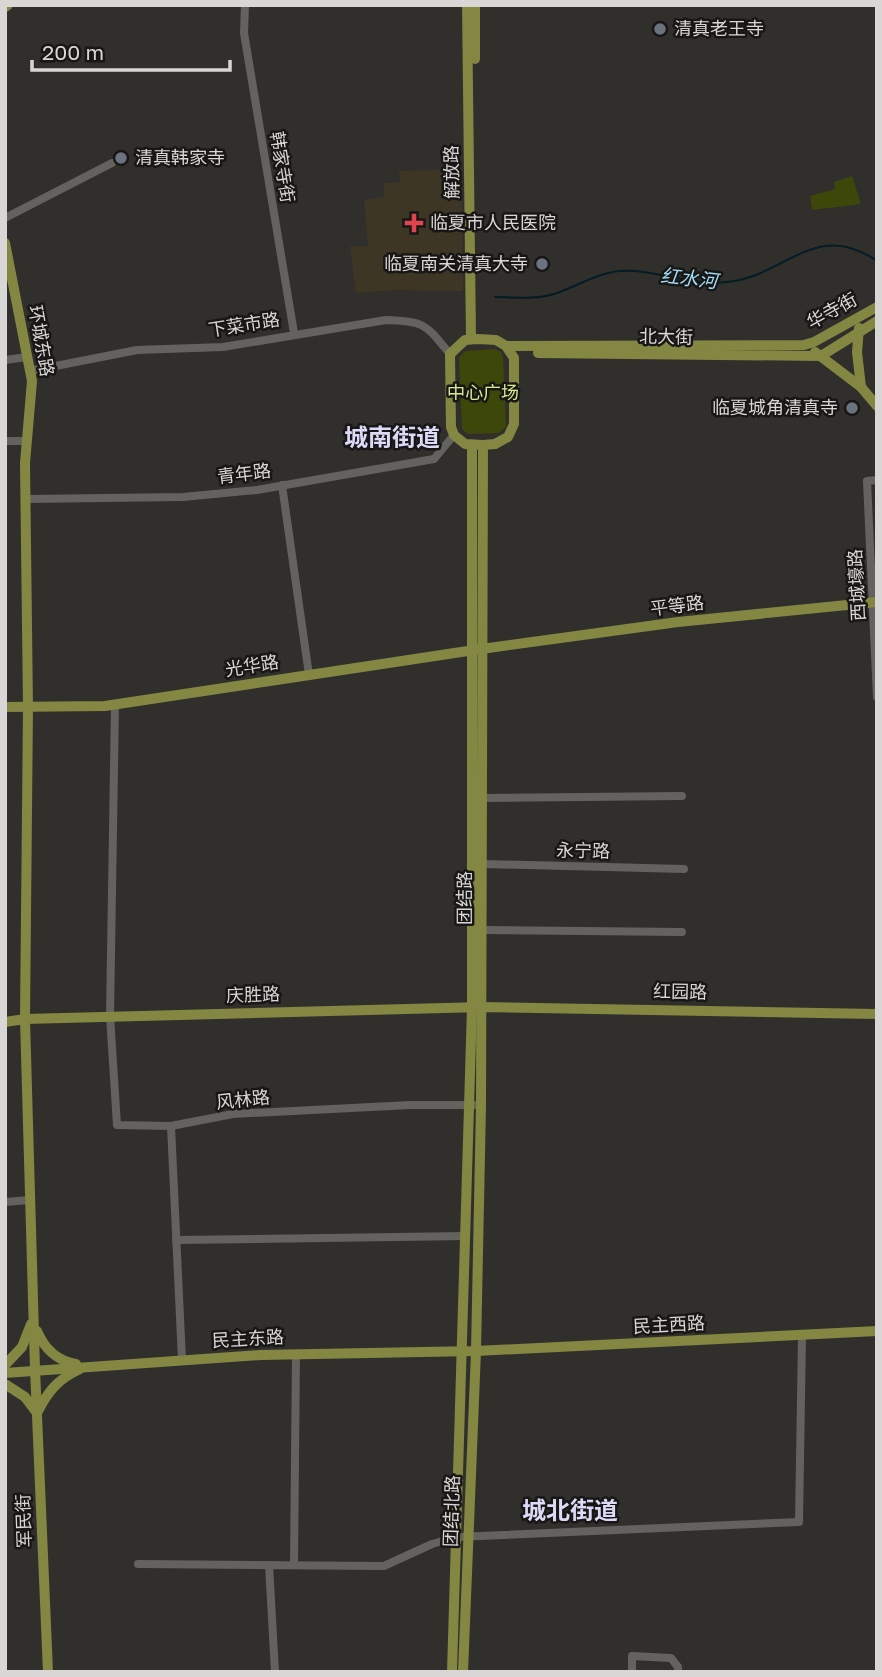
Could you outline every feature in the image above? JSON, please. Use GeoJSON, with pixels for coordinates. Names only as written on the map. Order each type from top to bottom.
{"type":"FeatureCollection","features":[{"type":"Feature","properties":{"kind":"main road","name":"解放路"},"geometry":{"type":"LineString","coordinates":[[467,5],[475,339]]}},
{"type":"Feature","properties":{"kind":"main road","name":"解放路"},"geometry":{"type":"LineString","coordinates":[[475,5],[475,339]]}},
{"type":"Feature","properties":{"kind":"main road","name":"环城东路"},"geometry":{"type":"LineString","coordinates":[[5,243],[32,381],[26,499],[28,708],[25,1019],[35,1369]]}},
{"type":"Feature","properties":{"kind":"main road","name":"华寺街"},"geometry":{"type":"LineString","coordinates":[[804,345],[877,307]]}},
{"type":"Feature","properties":{"kind":"main road"},"geometry":{"type":"LineString","coordinates":[[859,317],[857,352],[861,387]]}},
{"type":"Feature","properties":{"kind":"main road","name":"华寺街"},"geometry":{"type":"LineString","coordinates":[[821,356],[877,321]]}},
{"type":"Feature","properties":{"kind":"main road"},"geometry":{"type":"LineString","coordinates":[[475,339],[496,340],[508,349],[514,358],[514,424],[508,437],[495,444],[464,444],[454,435],[451,427],[450,354],[464,340],[475,339]]}},
{"type":"Feature","properties":{"kind":"main road"},"geometry":{"type":"LineString","coordinates":[[804,345],[861,387],[877,405]]}},
{"type":"Feature","properties":{"kind":"main road","name":"北大街"},"geometry":{"type":"LineString","coordinates":[[508,349],[804,345]]}},
{"type":"Feature","properties":{"kind":"main road","name":"北大街"},"geometry":{"type":"LineString","coordinates":[[508,349],[821,356]]}},
{"type":"Feature","properties":{"kind":"main road","name":"团结路"},"geometry":{"type":"LineString","coordinates":[[476,1351],[478,445]]}},
{"type":"Feature","properties":{"kind":"main road","name":"平等路"},"geometry":{"type":"LineString","coordinates":[[477,650],[678,622],[875,603]]}},
{"type":"Feature","properties":{"kind":"main road","name":"团结路"},"geometry":{"type":"LineString","coordinates":[[477,650],[483,798],[482,930],[477,1007]]}},
{"type":"Feature","properties":{"kind":"main road","name":"光华路"},"geometry":{"type":"LineString","coordinates":[[5,708],[114,705],[477,650]]}},
{"type":"Feature","properties":{"kind":"main road","name":"红园路"},"geometry":{"type":"LineString","coordinates":[[477,1007],[877,1014]]}},
{"type":"Feature","properties":{"kind":"main road","name":"庆胜路"},"geometry":{"type":"LineString","coordinates":[[5,1022],[110,1016],[477,1007]]}},
{"type":"Feature","properties":{"kind":"main road","name":"团结路"},"geometry":{"type":"LineString","coordinates":[[462,1351],[475,1105]]}},
{"type":"Feature","properties":{"kind":"main road"},"geometry":{"type":"LineString","coordinates":[[5,1365],[22,1347],[31,1328],[34,1307]]}},
{"type":"Feature","properties":{"kind":"main road"},"geometry":{"type":"LineString","coordinates":[[34,1307],[34,1325],[41,1341],[53,1354],[68,1363],[85,1366]]}},
{"type":"Feature","properties":{"kind":"main road","name":"民主西路"},"geometry":{"type":"LineString","coordinates":[[462,1351],[877,1331]]}},
{"type":"Feature","properties":{"kind":"main road","name":"团结北路"},"geometry":{"type":"LineString","coordinates":[[452,1672],[462,1351]]}},
{"type":"Feature","properties":{"kind":"main road","name":"民主东路"},"geometry":{"type":"LineString","coordinates":[[5,1373],[296,1354],[462,1351]]}},
{"type":"Feature","properties":{"kind":"main road","name":"团结北路"},"geometry":{"type":"LineString","coordinates":[[463,1672],[476,1351]]}},
{"type":"Feature","properties":{"kind":"main road"},"geometry":{"type":"LineString","coordinates":[[5,1384],[25,1397],[37,1413],[47,1392],[64,1376],[85,1366]]}},
{"type":"Feature","properties":{"kind":"main road","name":"军民街"},"geometry":{"type":"LineString","coordinates":[[35,1369],[47,1672]]}},
{"type":"Feature","properties":{"kind":"street","name":"韩家寺街"},"geometry":{"type":"LineString","coordinates":[[245,5],[244,33],[294,333]]}},
{"type":"Feature","properties":{"kind":"street"},"geometry":{"type":"LineString","coordinates":[[5,218],[112,163]]}},
{"type":"Feature","properties":{"kind":"street","name":"下菜市路"},"geometry":{"type":"LineString","coordinates":[[30,372],[137,350],[223,347],[294,333],[386,320],[410,320],[424,324],[450,354]]}},
{"type":"Feature","properties":{"kind":"street"},"geometry":{"type":"LineString","coordinates":[[5,360],[27,357]]}},
{"type":"Feature","properties":{"kind":"street","name":"青年路"},"geometry":{"type":"LineString","coordinates":[[26,499],[183,497],[282,485],[435,459],[454,435]]}},
{"type":"Feature","properties":{"kind":"street"},"geometry":{"type":"LineString","coordinates":[[5,441],[27,441]]}},
{"type":"Feature","properties":{"kind":"street","name":"西城壕路"},"geometry":{"type":"LineString","coordinates":[[877,480],[867,481],[875,603],[877,697]]}},
{"type":"Feature","properties":{"kind":"street"},"geometry":{"type":"LineString","coordinates":[[282,485],[309,676]]}},
{"type":"Feature","properties":{"kind":"street"},"geometry":{"type":"LineString","coordinates":[[110,1016],[114,705]]}},
{"type":"Feature","properties":{"kind":"street"},"geometry":{"type":"LineString","coordinates":[[483,798],[682,796]]}},
{"type":"Feature","properties":{"kind":"street","name":"永宁路"},"geometry":{"type":"LineString","coordinates":[[483,864],[684,869]]}},
{"type":"Feature","properties":{"kind":"street"},"geometry":{"type":"LineString","coordinates":[[482,930],[682,932]]}},
{"type":"Feature","properties":{"kind":"street","name":"风林路"},"geometry":{"type":"LineString","coordinates":[[110,1016],[117,1125],[171,1126],[233,1114],[410,1105],[475,1105]]}},
{"type":"Feature","properties":{"kind":"street"},"geometry":{"type":"LineString","coordinates":[[171,1126],[182,1360]]}},
{"type":"Feature","properties":{"kind":"street"},"geometry":{"type":"LineString","coordinates":[[5,1202],[30,1200]]}},
{"type":"Feature","properties":{"kind":"street"},"geometry":{"type":"LineString","coordinates":[[176,1240],[466,1236]]}},
{"type":"Feature","properties":{"kind":"street"},"geometry":{"type":"LineString","coordinates":[[138,1564],[384,1566],[432,1544],[456,1537],[799,1522],[802,1336]]}},
{"type":"Feature","properties":{"kind":"street"},"geometry":{"type":"LineString","coordinates":[[294,1565],[296,1354]]}},
{"type":"Feature","properties":{"kind":"street"},"geometry":{"type":"LineString","coordinates":[[269,1565],[275,1672]]}},
{"type":"Feature","properties":{"kind":"street"},"geometry":{"type":"LineString","coordinates":[[632,1672],[632,1656],[671,1658],[678,1667],[678,1672]]}},
{"type":"Feature","properties":{"kind":"shaded area","name":"临夏市人民医院"},"geometry":{"type":"Polygon","coordinates":[[[461,169],[463,291],[394,290],[356,293],[350,246],[368,246],[364,200],[384,197],[384,183],[400,182],[399,171],[461,169]]]}},
{"type":"Feature","properties":{"kind":"green space"},"geometry":{"type":"Polygon","coordinates":[[[852,176],[861,204],[812,210],[810,196],[835,189],[834,182],[852,176]]]}},
{"type":"Feature","properties":{"kind":"green space","name":"中心广场"},"geometry":{"type":"Polygon","coordinates":[[[495,349],[501,352],[503,358],[506,427],[499,433],[468,434],[462,429],[459,357],[466,351],[495,349]]]}},
{"type":"Feature","properties":{"kind":"waterway","name":"红水河"},"geometry":{"type":"LineString","coordinates":[[495,297],[547,296],[603,274],[620,271],[647,272],[700,282],[727,282],[748,278],[818,247],[836,245],[855,249],[877,261]]}},
{"type":"Feature","properties":{"kind":"place","name":"清真老王寺"},"geometry":{"type":"Point","coordinates":[660,29]}},
{"type":"Feature","properties":{"kind":"place","name":"清真韩家寺"},"geometry":{"type":"Point","coordinates":[121,158]}},
{"type":"Feature","properties":{"kind":"place","name":"临夏市人民医院"},"geometry":{"type":"Point","coordinates":[414,223]}},
{"type":"Feature","properties":{"kind":"place","name":"临夏南关清真大寺"},"geometry":{"type":"Point","coordinates":[542,264]}},
{"type":"Feature","properties":{"kind":"place","name":"临夏城角清真寺"},"geometry":{"type":"Point","coordinates":[852,408]}},
{"type":"Feature","properties":{"kind":"district","name":"城南街道"},"geometry":{"type":"Point","coordinates":[392,438]}},
{"type":"Feature","properties":{"kind":"district","name":"城北街道"},"geometry":{"type":"Point","coordinates":[570,1511]}}]}
